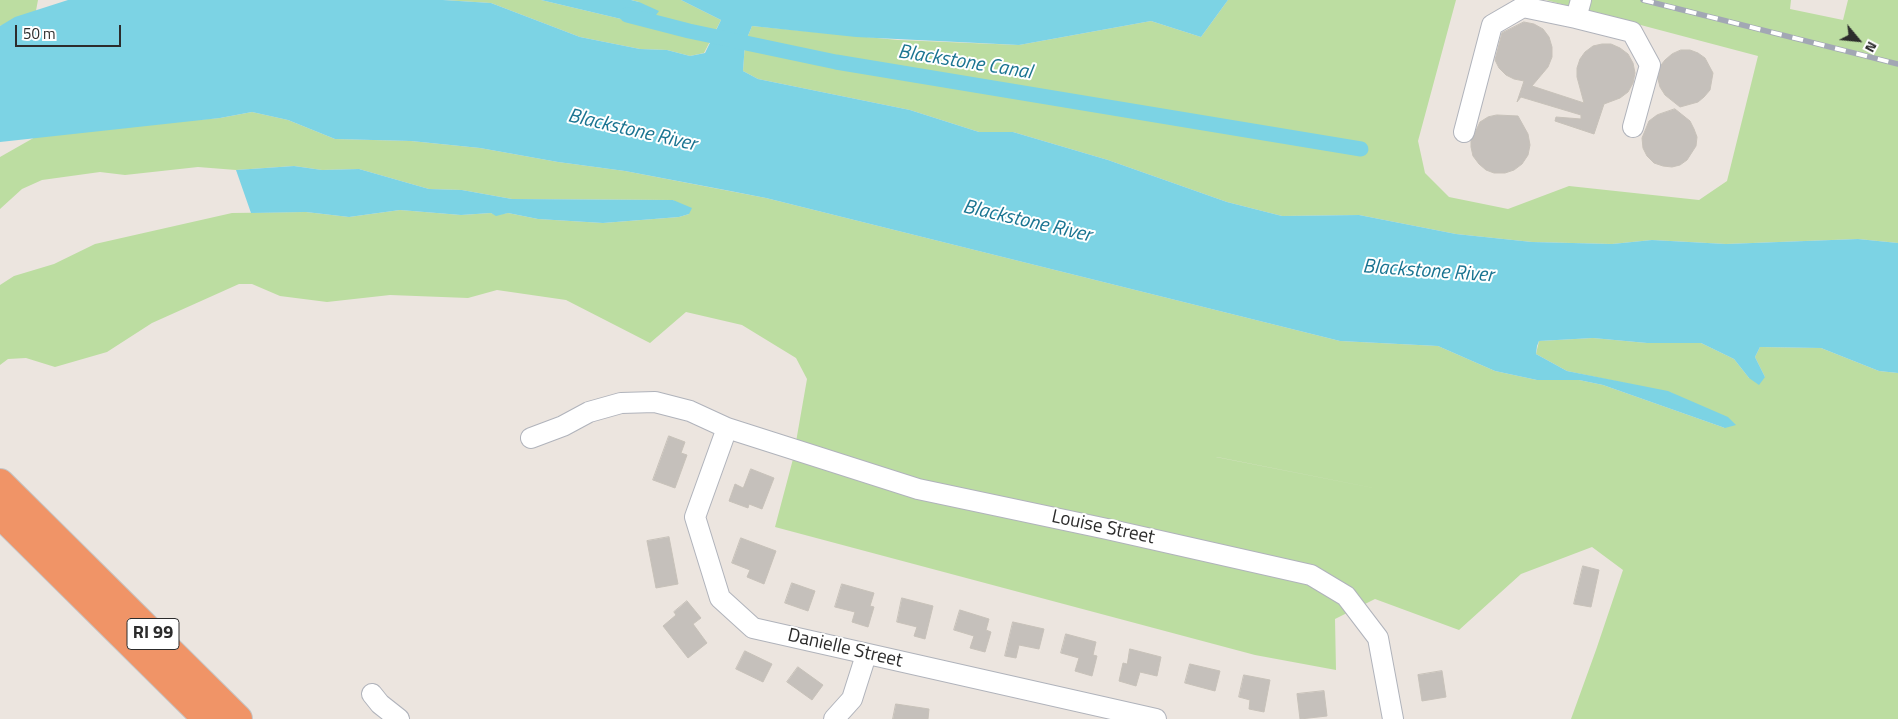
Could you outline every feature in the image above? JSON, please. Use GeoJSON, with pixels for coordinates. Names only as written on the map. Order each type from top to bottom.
{"type":"FeatureCollection","features":[{"type":"Feature","properties":{"kind":"highway","name":"RI 99"},"geometry":{"type":"LineString","coordinates":[[0,483],[60,558],[207,719]]}},
{"type":"Feature","properties":{"kind":"highway","name":"RI 99"},"geometry":{"type":"LineString","coordinates":[[0,514],[60,558],[238,719]]}},
{"type":"Feature","properties":{"kind":"street"},"geometry":{"type":"LineString","coordinates":[[1464,132],[1492,25],[1523,6],[1578,9],[1632,32],[1650,65],[1633,127]]}},
{"type":"Feature","properties":{"kind":"street","name":"Louise Street"},"geometry":{"type":"LineString","coordinates":[[531,438],[563,426],[589,412],[621,403],[655,402],[690,411],[727,428],[918,489],[1107,528],[1311,575],[1346,596],[1378,638],[1393,719]]}},
{"type":"Feature","properties":{"kind":"street","name":"Danielle Street"},"geometry":{"type":"LineString","coordinates":[[727,428],[695,517],[720,598],[753,628],[1156,719]]}},
{"type":"Feature","properties":{"kind":"street"},"geometry":{"type":"LineString","coordinates":[[834,719],[852,699],[866,654]]}},
{"type":"Feature","properties":{"kind":"street"},"geometry":{"type":"LineString","coordinates":[[372,694],[390,712]]}},
{"type":"Feature","properties":{"kind":"green space"},"geometry":{"type":"Polygon","coordinates":[[[0,0],[38,0],[35,16],[0,26],[0,0]]]}},
{"type":"Feature","properties":{"kind":"green space"},"geometry":{"type":"Polygon","coordinates":[[[443,0],[541,0],[638,23],[639,2],[631,0],[681,0],[721,20],[704,53],[690,56],[667,50],[640,49],[580,37],[491,3],[443,0]]]}},
{"type":"Feature","properties":{"kind":"green space"},"geometry":{"type":"Polygon","coordinates":[[[1228,0],[1456,0],[1418,141],[1425,173],[1449,197],[1508,209],[1569,186],[1699,200],[1727,181],[1758,56],[1546,0],[1791,0],[1790,9],[1843,20],[1848,0],[1898,0],[1898,243],[1858,239],[1726,244],[1652,240],[1612,244],[1532,242],[1456,234],[1359,215],[1282,216],[1227,202],[1108,160],[1013,132],[979,132],[910,110],[758,79],[743,71],[745,43],[752,26],[898,40],[1019,45],[1151,21],[1201,37],[1228,0]]]}},
{"type":"Feature","properties":{"kind":"green space"},"geometry":{"type":"Polygon","coordinates":[[[252,112],[288,120],[335,139],[411,141],[480,148],[558,162],[625,171],[766,198],[1340,341],[1438,346],[1495,371],[1537,380],[1579,380],[1603,385],[1725,428],[1672,393],[1567,371],[1536,354],[1539,341],[1593,338],[1647,343],[1701,343],[1734,359],[1749,378],[1765,377],[1755,357],[1760,347],[1821,348],[1879,371],[1898,373],[1898,719],[1571,719],[1623,570],[1592,547],[1521,574],[1459,630],[1375,599],[1335,619],[1336,670],[1255,655],[775,527],[793,459],[807,379],[796,358],[742,325],[686,312],[650,343],[566,300],[497,290],[468,298],[390,295],[327,302],[280,296],[252,284],[239,284],[152,323],[107,352],[55,367],[26,358],[8,359],[0,365],[0,285],[14,276],[54,264],[95,244],[232,213],[306,212],[349,217],[400,210],[461,215],[508,213],[538,219],[603,223],[679,217],[689,214],[673,200],[512,199],[462,190],[429,189],[359,169],[322,170],[294,166],[236,170],[198,167],[125,175],[100,172],[42,180],[22,189],[0,209],[0,157],[44,132],[220,118],[252,112]],[[1216,457],[1399,493],[1217,457],[1216,457]]]}},
{"type":"Feature","properties":{"kind":"water","name":"Blackstone River"},"geometry":{"type":"Polygon","coordinates":[[[68,0],[443,0],[491,3],[580,37],[640,49],[667,50],[690,56],[705,53],[721,20],[681,0],[1228,0],[1201,37],[1151,21],[1019,45],[856,37],[752,26],[745,43],[743,71],[758,79],[910,110],[979,132],[1013,132],[1108,160],[1227,202],[1282,216],[1359,215],[1456,234],[1532,242],[1612,244],[1652,240],[1726,244],[1858,239],[1898,243],[1898,373],[1879,371],[1821,348],[1760,347],[1755,357],[1765,377],[1759,385],[1749,378],[1734,359],[1701,343],[1647,343],[1593,338],[1539,341],[1536,354],[1567,371],[1668,391],[1728,417],[1736,425],[1725,428],[1603,385],[1579,380],[1537,380],[1495,371],[1438,346],[1340,341],[766,198],[625,171],[558,162],[480,148],[411,141],[335,139],[288,120],[252,112],[220,118],[0,142],[0,26],[15,17],[68,0]]]}},
{"type":"Feature","properties":{"kind":"water"},"geometry":{"type":"Polygon","coordinates":[[[541,0],[631,0],[659,11],[653,19],[638,23],[541,0]]]}},
{"type":"Feature","properties":{"kind":"water"},"geometry":{"type":"Polygon","coordinates":[[[294,166],[322,170],[359,169],[429,189],[462,190],[512,199],[673,200],[692,208],[689,214],[679,217],[603,223],[538,219],[508,213],[496,216],[491,213],[461,215],[400,210],[349,217],[306,212],[251,213],[236,170],[294,166]]]}},
{"type":"Feature","properties":{"kind":"building"},"geometry":{"type":"Polygon","coordinates":[[[1524,22],[1534,24],[1543,29],[1549,37],[1552,47],[1552,57],[1548,67],[1532,86],[1584,103],[1577,77],[1577,68],[1585,52],[1593,46],[1611,44],[1628,54],[1633,63],[1635,73],[1633,83],[1628,92],[1620,98],[1604,104],[1594,134],[1555,121],[1556,117],[1581,119],[1581,115],[1521,97],[1517,102],[1524,81],[1506,75],[1499,68],[1495,60],[1502,33],[1524,22]]]}},
{"type":"Feature","properties":{"kind":"building"},"geometry":{"type":"Polygon","coordinates":[[[1681,50],[1690,50],[1705,58],[1713,73],[1710,90],[1704,97],[1698,102],[1680,107],[1665,95],[1658,79],[1661,65],[1672,54],[1681,50]]]}},
{"type":"Feature","properties":{"kind":"building"},"geometry":{"type":"Polygon","coordinates":[[[1675,109],[1690,121],[1697,137],[1696,146],[1687,160],[1680,165],[1672,167],[1663,166],[1654,163],[1647,156],[1643,148],[1642,138],[1649,121],[1657,115],[1675,109]]]}},
{"type":"Feature","properties":{"kind":"building"},"geometry":{"type":"Polygon","coordinates":[[[1497,115],[1518,116],[1528,134],[1530,145],[1528,155],[1522,164],[1514,170],[1505,173],[1494,173],[1486,170],[1473,156],[1471,147],[1471,141],[1480,122],[1488,117],[1497,115]]]}},
{"type":"Feature","properties":{"kind":"building"},"geometry":{"type":"Polygon","coordinates":[[[669,436],[685,442],[681,453],[687,455],[675,488],[653,480],[669,436]]]}},
{"type":"Feature","properties":{"kind":"building"},"geometry":{"type":"Polygon","coordinates":[[[751,469],[774,478],[762,509],[749,504],[748,508],[729,501],[735,484],[743,488],[751,469]]]}},
{"type":"Feature","properties":{"kind":"building"},"geometry":{"type":"Polygon","coordinates":[[[669,537],[678,584],[656,588],[647,541],[669,537]]]}},
{"type":"Feature","properties":{"kind":"building"},"geometry":{"type":"Polygon","coordinates":[[[741,538],[776,551],[764,584],[747,577],[750,570],[732,563],[741,538]]]}},
{"type":"Feature","properties":{"kind":"building"},"geometry":{"type":"Polygon","coordinates":[[[1583,566],[1599,570],[1591,607],[1574,604],[1583,566]]]}},
{"type":"Feature","properties":{"kind":"building"},"geometry":{"type":"Polygon","coordinates":[[[792,583],[815,591],[808,611],[785,603],[792,583]]]}},
{"type":"Feature","properties":{"kind":"building"},"geometry":{"type":"Polygon","coordinates":[[[842,584],[874,593],[870,606],[874,607],[868,627],[852,622],[855,612],[835,607],[842,584]]]}},
{"type":"Feature","properties":{"kind":"building"},"geometry":{"type":"Polygon","coordinates":[[[902,598],[933,606],[925,639],[914,636],[917,627],[897,622],[902,598]]]}},
{"type":"Feature","properties":{"kind":"building"},"geometry":{"type":"Polygon","coordinates":[[[687,601],[701,618],[693,624],[707,643],[688,658],[663,626],[676,615],[674,612],[687,601]]]}},
{"type":"Feature","properties":{"kind":"building"},"geometry":{"type":"Polygon","coordinates":[[[960,610],[989,619],[986,630],[991,632],[985,652],[970,648],[974,636],[954,630],[960,610]]]}},
{"type":"Feature","properties":{"kind":"building"},"geometry":{"type":"Polygon","coordinates":[[[1013,622],[1044,629],[1039,649],[1019,645],[1016,658],[1005,656],[1013,622]]]}},
{"type":"Feature","properties":{"kind":"building"},"geometry":{"type":"Polygon","coordinates":[[[1066,634],[1096,642],[1093,655],[1097,656],[1092,676],[1075,671],[1079,658],[1061,653],[1066,634]]]}},
{"type":"Feature","properties":{"kind":"building"},"geometry":{"type":"Polygon","coordinates":[[[1130,649],[1161,657],[1157,676],[1140,672],[1136,686],[1119,681],[1123,663],[1127,664],[1130,649]]]}},
{"type":"Feature","properties":{"kind":"building"},"geometry":{"type":"Polygon","coordinates":[[[745,651],[772,664],[763,682],[736,669],[745,651]]]}},
{"type":"Feature","properties":{"kind":"building"},"geometry":{"type":"Polygon","coordinates":[[[1190,664],[1220,671],[1215,691],[1185,683],[1190,664]]]}},
{"type":"Feature","properties":{"kind":"building"},"geometry":{"type":"Polygon","coordinates":[[[798,667],[823,685],[812,700],[787,682],[798,667]]]}},
{"type":"Feature","properties":{"kind":"building"},"geometry":{"type":"Polygon","coordinates":[[[1442,671],[1446,697],[1422,701],[1418,675],[1442,671]]]}},
{"type":"Feature","properties":{"kind":"building"},"geometry":{"type":"Polygon","coordinates":[[[1244,675],[1270,680],[1264,712],[1249,709],[1250,700],[1239,697],[1244,675]]]}},
{"type":"Feature","properties":{"kind":"building"},"geometry":{"type":"Polygon","coordinates":[[[1324,691],[1327,716],[1300,719],[1297,694],[1324,691]]]}},
{"type":"Feature","properties":{"kind":"building"},"geometry":{"type":"Polygon","coordinates":[[[896,704],[929,709],[928,719],[893,719],[896,704]]]}},
{"type":"Feature","properties":{"kind":"waterway","name":"Blackstone Canal"},"geometry":{"type":"LineString","coordinates":[[627,15],[689,31],[836,62],[1361,149]]}},
{"type":"Feature","properties":{"kind":"railway"},"geometry":{"type":"LineString","coordinates":[[1643,0],[1898,64]]}}]}
